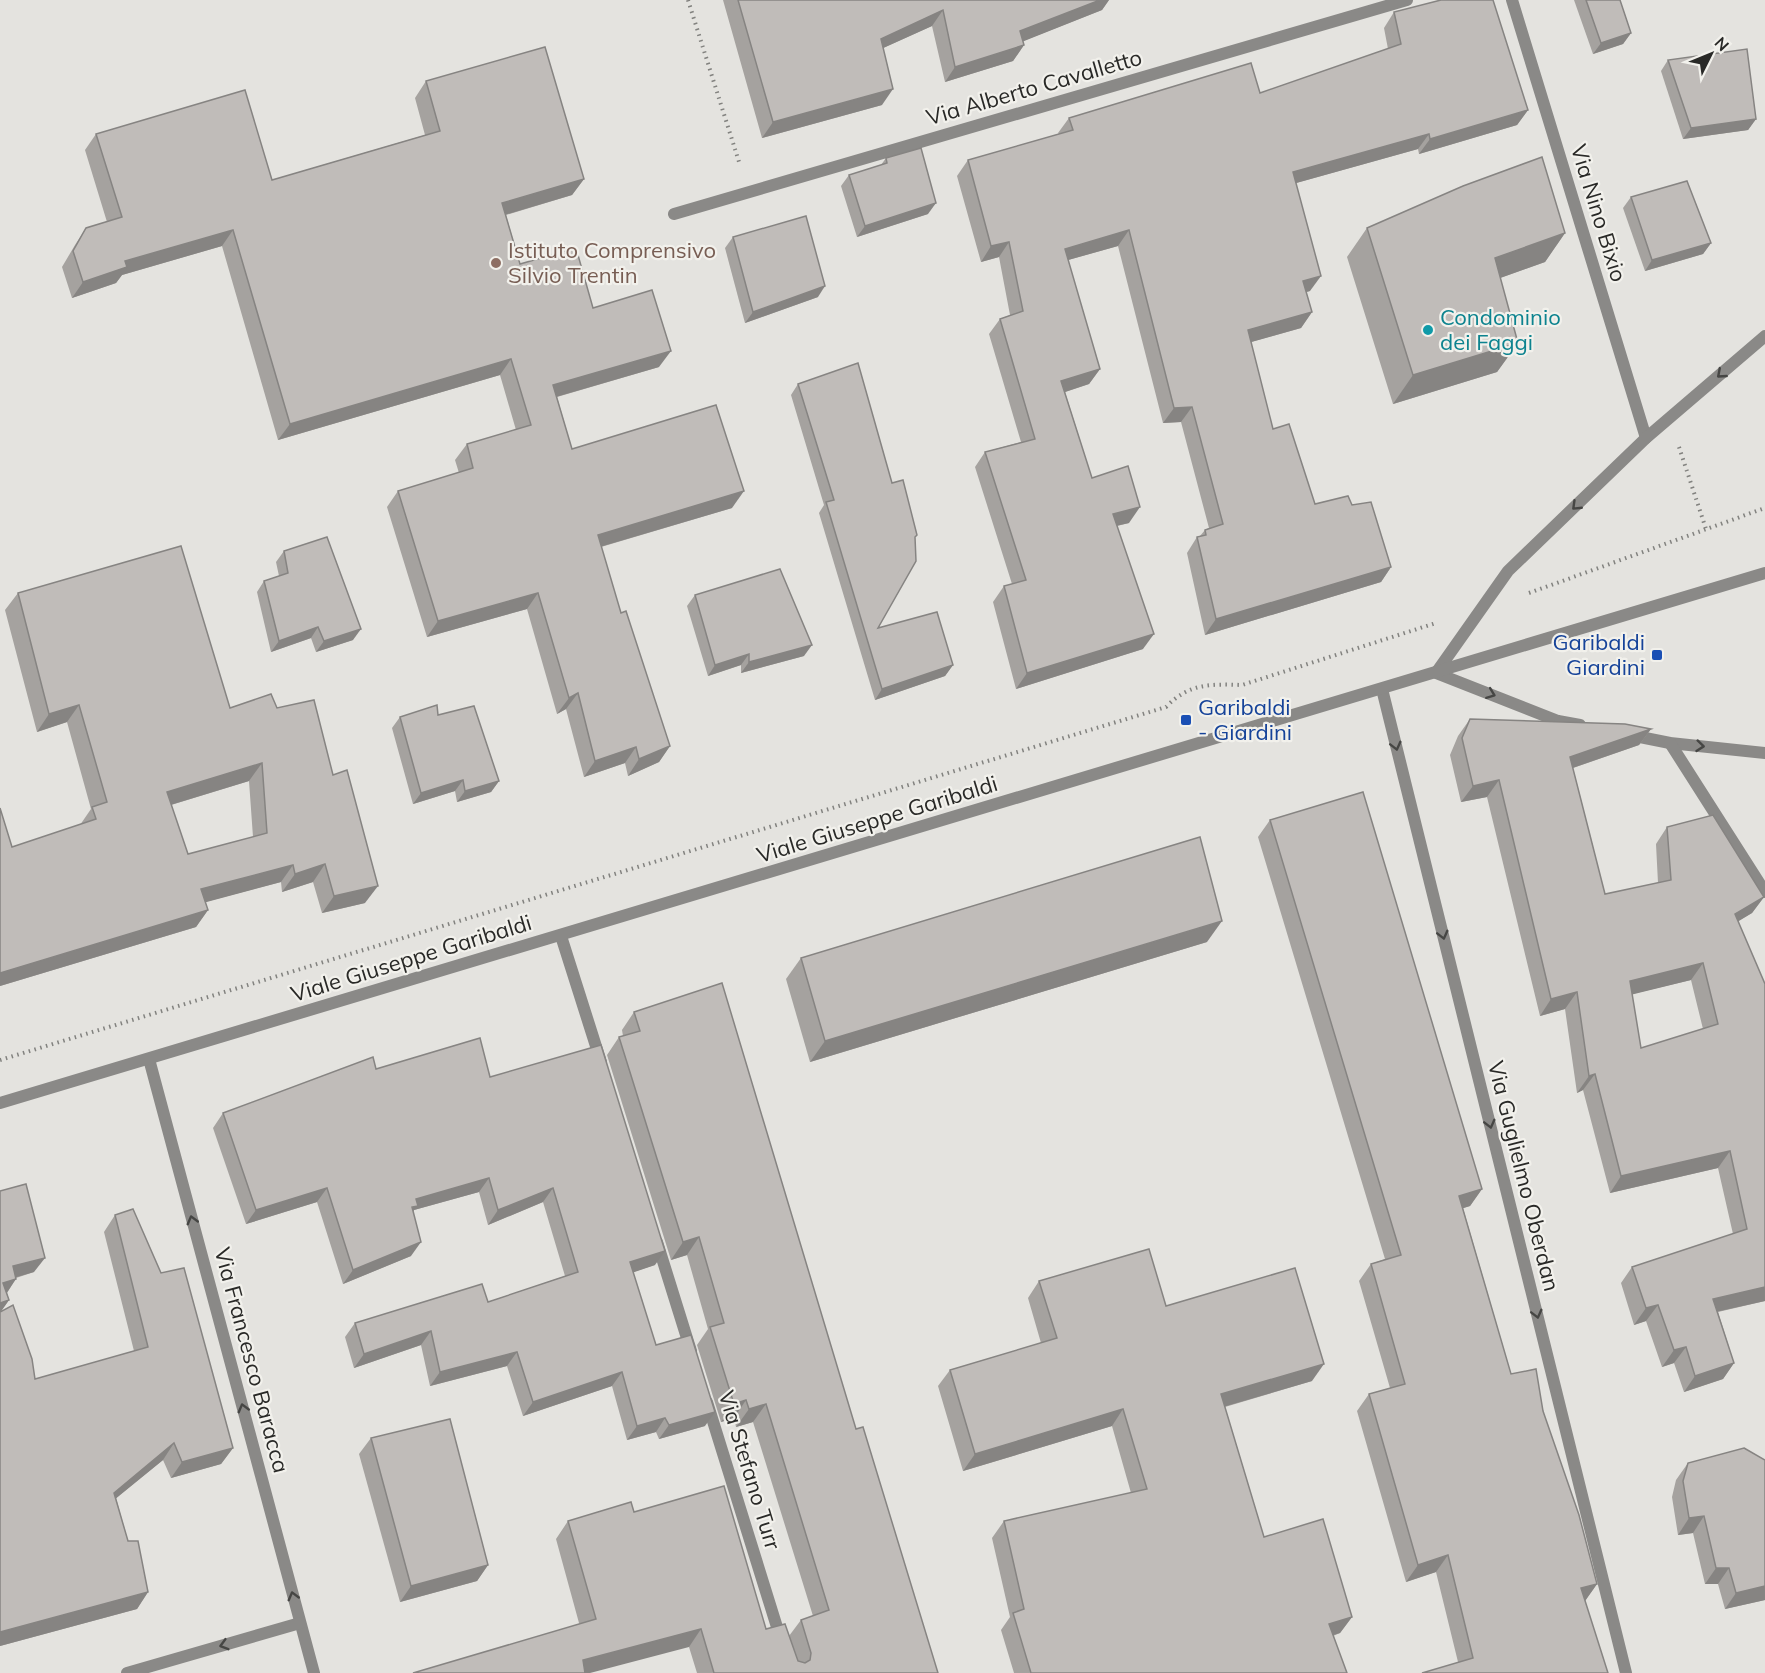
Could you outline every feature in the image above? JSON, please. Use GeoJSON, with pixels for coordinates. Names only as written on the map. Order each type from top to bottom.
{"type":"FeatureCollection","features":[{"type":"Feature","properties":{"kind":"street","name":"Via Alberto Cavalletto"},"geometry":{"type":"LineString","coordinates":[[674,214],[1407,0]]}},
{"type":"Feature","properties":{"kind":"street","name":"Via Nino Bixio"},"geometry":{"type":"LineString","coordinates":[[1512,0],[1646,438]]}},
{"type":"Feature","properties":{"kind":"street"},"geometry":{"type":"LineString","coordinates":[[1592,727],[1558,720],[1436,673],[1508,571],[1646,438],[1765,336]]}},
{"type":"Feature","properties":{"kind":"street","name":"Viale Giuseppe Garibaldi"},"geometry":{"type":"LineString","coordinates":[[0,1103],[1765,573]]}},
{"type":"Feature","properties":{"kind":"street","name":"Via Guglielmo Oberdan"},"geometry":{"type":"LineString","coordinates":[[1382,689],[1626,1673]]}},
{"type":"Feature","properties":{"kind":"street"},"geometry":{"type":"LineString","coordinates":[[1614,732],[1670,743],[1765,753]]}},
{"type":"Feature","properties":{"kind":"street"},"geometry":{"type":"LineString","coordinates":[[1670,743],[1765,891]]}},
{"type":"Feature","properties":{"kind":"street"},"geometry":{"type":"LineString","coordinates":[[561,936],[604,1072]]}},
{"type":"Feature","properties":{"kind":"street","name":"Via Francesco Baracca"},"geometry":{"type":"LineString","coordinates":[[149,1059],[314,1673]]}},
{"type":"Feature","properties":{"kind":"street","name":"Via Stefano Turr"},"geometry":{"type":"LineString","coordinates":[[653,1231],[696,1367]]}},
{"type":"Feature","properties":{"kind":"street","name":"Via Stefano Turr"},"geometry":{"type":"LineString","coordinates":[[703,1389],[784,1650]]}},
{"type":"Feature","properties":{"kind":"street"},"geometry":{"type":"LineString","coordinates":[[128,1673],[300,1623]]}},
{"type":"Feature","properties":{"kind":"path"},"geometry":{"type":"LineString","coordinates":[[688,0],[748,192]]}},
{"type":"Feature","properties":{"kind":"path"},"geometry":{"type":"LineString","coordinates":[[0,1060],[1166,707],[1179,693],[1214,684],[1242,685],[1548,588],[1765,508]]}},
{"type":"Feature","properties":{"kind":"building"},"geometry":{"type":"Polygon","coordinates":[[[738,0],[1100,0],[1020,31],[1024,45],[955,67],[943,10],[881,39],[893,89],[773,122],[738,0]]]}},
{"type":"Feature","properties":{"kind":"building"},"geometry":{"type":"Polygon","coordinates":[[[1441,0],[1493,0],[1528,110],[1430,139],[1429,134],[1293,172],[1321,276],[1303,281],[1312,312],[1248,330],[1273,429],[1289,424],[1315,504],[1348,496],[1352,505],[1371,502],[1391,567],[1216,619],[1197,537],[1206,535],[1205,530],[1223,524],[1192,407],[1174,408],[1129,230],[1065,249],[1100,369],[1061,381],[1092,478],[1128,466],[1140,507],[1113,514],[1154,634],[1027,673],[1004,586],[1026,580],[985,452],[1035,439],[1000,319],[1023,311],[1009,242],[991,246],[968,160],[1073,130],[1069,118],[1251,63],[1260,93],[1401,44],[1394,12],[1441,0]]]}},
{"type":"Feature","properties":{"kind":"building"},"geometry":{"type":"Polygon","coordinates":[[[1586,0],[1620,0],[1631,33],[1601,43],[1586,0]]]}},
{"type":"Feature","properties":{"kind":"building"},"geometry":{"type":"Polygon","coordinates":[[[545,47],[584,179],[502,203],[520,264],[576,248],[593,308],[652,290],[671,351],[553,385],[572,449],[716,405],[744,491],[598,535],[621,613],[626,611],[670,746],[639,759],[636,747],[595,761],[578,693],[569,698],[538,593],[438,621],[398,491],[473,468],[467,444],[531,425],[511,359],[290,424],[233,230],[125,261],[127,267],[83,282],[73,251],[86,228],[122,217],[96,134],[245,90],[272,180],[440,131],[426,81],[545,47]]]}},
{"type":"Feature","properties":{"kind":"building"},"geometry":{"type":"Polygon","coordinates":[[[1747,49],[1756,119],[1691,128],[1668,60],[1747,49]]]}},
{"type":"Feature","properties":{"kind":"building"},"geometry":{"type":"Polygon","coordinates":[[[921,148],[936,203],[865,226],[849,175],[887,163],[886,158],[921,148]]]}},
{"type":"Feature","properties":{"kind":"building","name":"Condominio dei Faggi"},"geometry":{"type":"Polygon","coordinates":[[[1542,157],[1565,233],[1495,258],[1518,343],[1413,375],[1367,228],[1463,186],[1542,157]]]}},
{"type":"Feature","properties":{"kind":"building"},"geometry":{"type":"Polygon","coordinates":[[[1687,181],[1711,243],[1652,260],[1631,197],[1687,181]]]}},
{"type":"Feature","properties":{"kind":"building"},"geometry":{"type":"Polygon","coordinates":[[[806,216],[825,286],[753,312],[733,237],[806,216]]]}},
{"type":"Feature","properties":{"kind":"building"},"geometry":{"type":"Polygon","coordinates":[[[858,363],[892,483],[903,480],[917,535],[915,537],[916,561],[878,628],[937,612],[953,665],[882,689],[826,502],[834,500],[798,384],[858,363]]]}},
{"type":"Feature","properties":{"kind":"building"},"geometry":{"type":"Polygon","coordinates":[[[327,537],[361,629],[324,641],[318,627],[279,641],[264,581],[288,573],[284,551],[327,537]]]}},
{"type":"Feature","properties":{"kind":"building"},"geometry":{"type":"Polygon","coordinates":[[[181,546],[230,708],[271,694],[277,708],[314,700],[333,775],[347,770],[378,886],[334,896],[325,864],[295,874],[293,865],[201,889],[208,910],[0,973],[0,808],[12,847],[96,819],[92,807],[107,802],[79,705],[49,714],[18,593],[181,546]],[[262,763],[167,792],[188,854],[267,833],[262,763]]]}},
{"type":"Feature","properties":{"kind":"building"},"geometry":{"type":"Polygon","coordinates":[[[780,569],[812,645],[749,662],[749,654],[715,665],[695,595],[780,569]]]}},
{"type":"Feature","properties":{"kind":"building"},"geometry":{"type":"Polygon","coordinates":[[[437,705],[438,715],[474,706],[499,781],[465,791],[463,780],[421,793],[400,717],[437,705]]]}},
{"type":"Feature","properties":{"kind":"building"},"geometry":{"type":"Polygon","coordinates":[[[1470,719],[1625,724],[1651,729],[1570,757],[1605,894],[1671,880],[1667,827],[1713,815],[1764,897],[1735,914],[1765,984],[1765,1287],[1713,1299],[1734,1363],[1695,1376],[1686,1347],[1674,1350],[1658,1305],[1646,1308],[1632,1267],[1747,1229],[1730,1151],[1621,1176],[1595,1074],[1589,1076],[1577,992],[1551,999],[1499,780],[1473,786],[1462,738],[1470,719]],[[1703,963],[1630,981],[1641,1048],[1718,1024],[1703,963]]]}},
{"type":"Feature","properties":{"kind":"building"},"geometry":{"type":"Polygon","coordinates":[[[1363,792],[1482,1189],[1459,1196],[1511,1374],[1536,1369],[1543,1411],[1579,1515],[1597,1584],[1581,1588],[1608,1673],[1422,1673],[1473,1658],[1448,1555],[1418,1565],[1369,1394],[1405,1384],[1371,1264],[1401,1255],[1270,820],[1363,792]]]}},
{"type":"Feature","properties":{"kind":"building"},"geometry":{"type":"Polygon","coordinates":[[[1200,837],[1222,921],[825,1041],[801,958],[1200,837]]]}},
{"type":"Feature","properties":{"kind":"building"},"geometry":{"type":"Polygon","coordinates":[[[722,983],[856,1429],[863,1427],[938,1673],[714,1673],[701,1629],[583,1660],[585,1673],[413,1673],[596,1619],[568,1521],[631,1502],[634,1512],[724,1486],[766,1629],[785,1624],[798,1661],[805,1663],[810,1660],[811,1653],[801,1620],[829,1610],[766,1404],[749,1409],[746,1400],[734,1404],[710,1327],[724,1323],[699,1237],[683,1242],[619,1037],[640,1031],[634,1012],[722,983]]]}},
{"type":"Feature","properties":{"kind":"building"},"geometry":{"type":"Polygon","coordinates":[[[480,1038],[490,1077],[601,1045],[665,1251],[630,1262],[656,1345],[691,1335],[715,1412],[669,1425],[665,1418],[637,1426],[622,1372],[533,1402],[517,1352],[440,1372],[431,1331],[364,1354],[355,1323],[482,1284],[488,1302],[578,1272],[553,1188],[498,1210],[489,1178],[416,1199],[418,1206],[412,1207],[421,1242],[353,1270],[327,1188],[256,1210],[223,1113],[373,1057],[376,1069],[480,1038]]]}},
{"type":"Feature","properties":{"kind":"building"},"geometry":{"type":"Polygon","coordinates":[[[26,1184],[45,1258],[13,1266],[16,1279],[3,1283],[9,1300],[0,1303],[0,1191],[26,1184]]]}},
{"type":"Feature","properties":{"kind":"building"},"geometry":{"type":"Polygon","coordinates":[[[133,1209],[161,1273],[184,1268],[233,1448],[182,1462],[174,1443],[114,1493],[128,1541],[138,1541],[148,1592],[0,1632],[0,1312],[13,1305],[32,1359],[35,1379],[148,1347],[115,1215],[133,1209]]]}},
{"type":"Feature","properties":{"kind":"building"},"geometry":{"type":"Polygon","coordinates":[[[1149,1249],[1166,1306],[1295,1268],[1324,1364],[1221,1394],[1264,1537],[1323,1519],[1352,1617],[1329,1624],[1347,1673],[1031,1673],[1013,1613],[1024,1609],[1004,1521],[1147,1489],[1123,1409],[975,1454],[950,1370],[1057,1338],[1039,1281],[1149,1249]]]}},
{"type":"Feature","properties":{"kind":"building"},"geometry":{"type":"Polygon","coordinates":[[[450,1419],[488,1565],[411,1586],[371,1438],[450,1419]]]}},
{"type":"Feature","properties":{"kind":"building"},"geometry":{"type":"Polygon","coordinates":[[[1744,1448],[1765,1460],[1765,1586],[1736,1593],[1729,1568],[1716,1568],[1704,1516],[1689,1518],[1683,1481],[1688,1463],[1744,1448]]]}},
{"type":"Feature","properties":{"kind":"place","name":"Istituto Comprensivo Silvio Trentin"},"geometry":{"type":"Point","coordinates":[496,263]}},
{"type":"Feature","properties":{"kind":"place","name":"Condominio dei Faggi"},"geometry":{"type":"Point","coordinates":[1428,330]}},
{"type":"Feature","properties":{"kind":"place","name":"Garibaldi Giardini"},"geometry":{"type":"Point","coordinates":[1657,655]}},
{"type":"Feature","properties":{"kind":"place","name":"Garibaldi - Giardini"},"geometry":{"type":"Point","coordinates":[1186,720]}}]}
